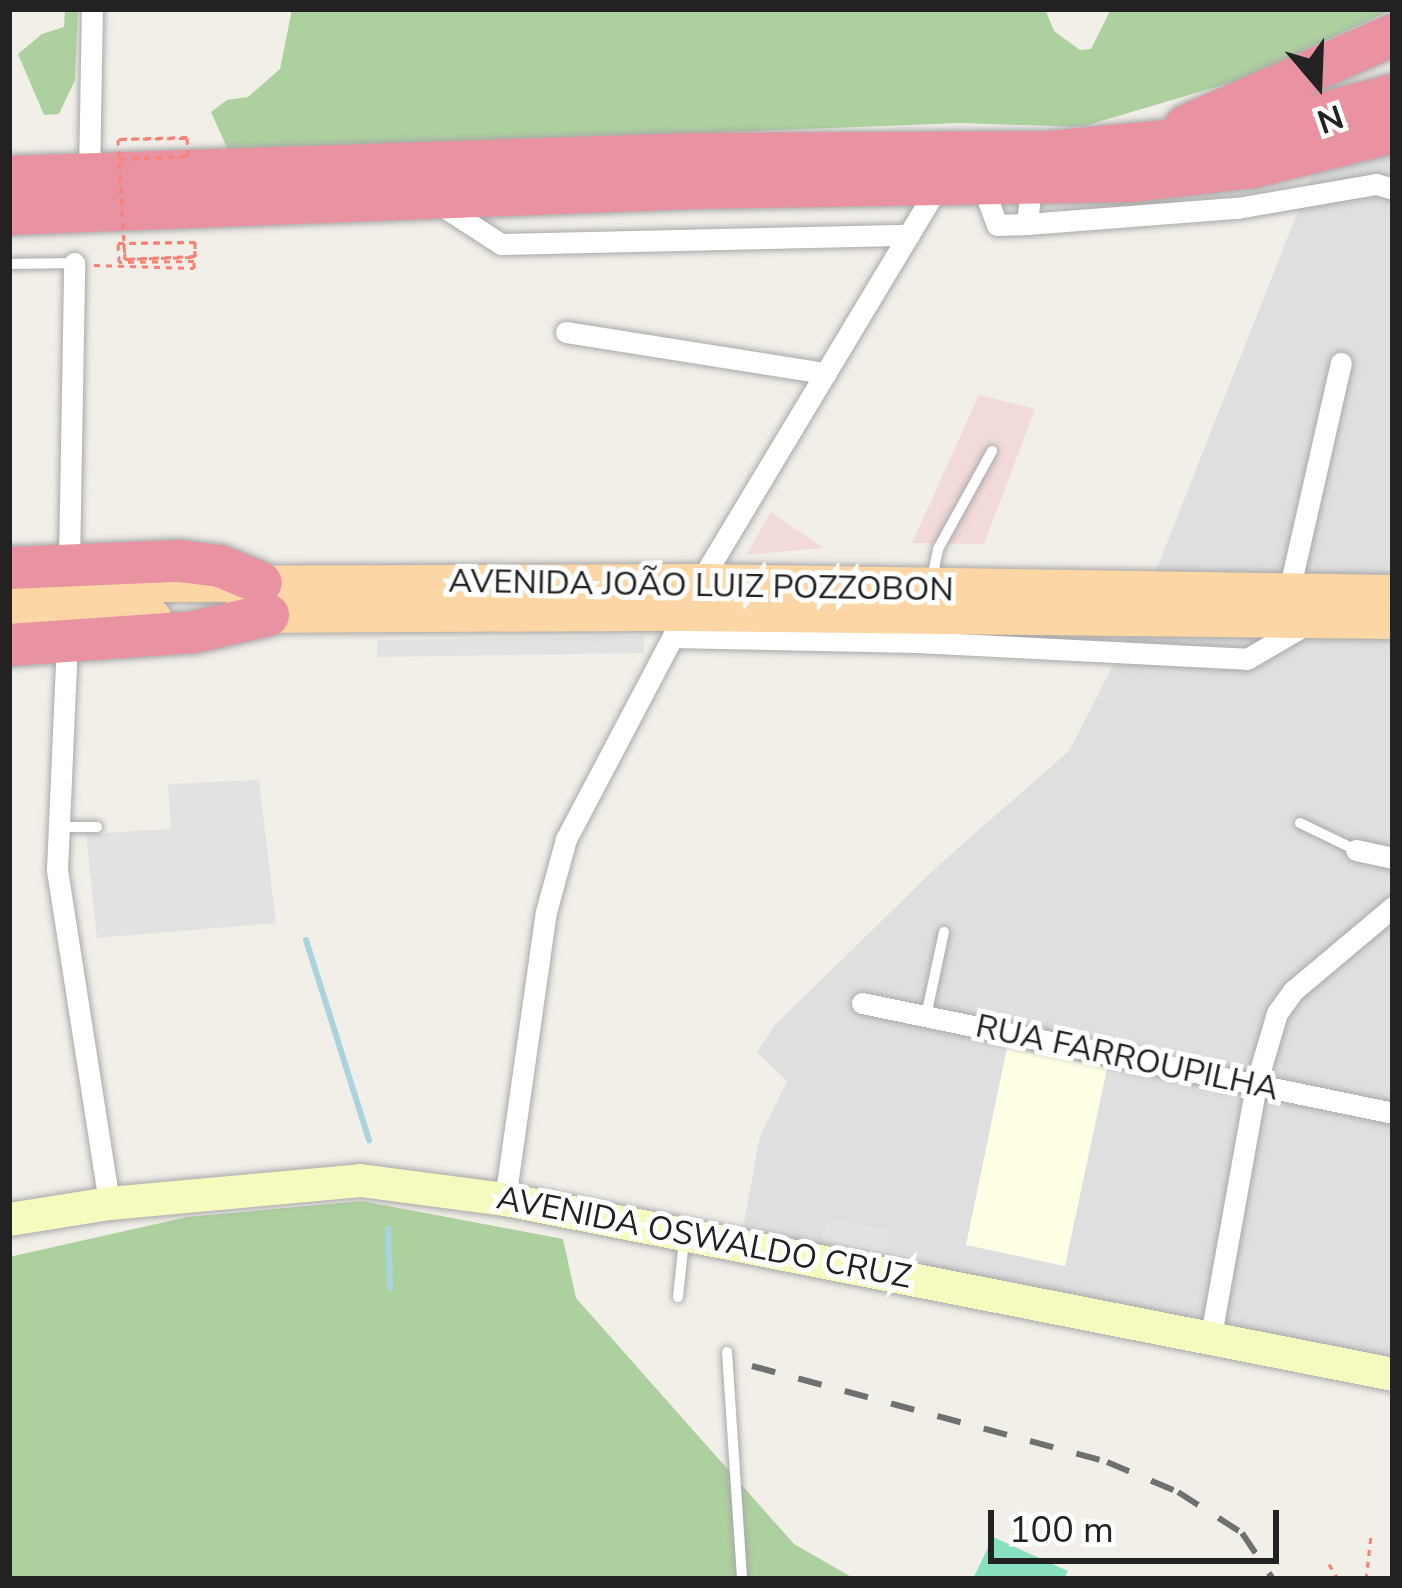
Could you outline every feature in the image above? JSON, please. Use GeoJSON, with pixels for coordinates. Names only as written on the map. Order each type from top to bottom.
{"type":"FeatureCollection","features":[{"type":"Feature","properties":{"kind":"highway"},"geometry":{"type":"LineString","coordinates":[[1141,146],[1393,34]]}},
{"type":"Feature","properties":{"kind":"highway"},"geometry":{"type":"LineString","coordinates":[[9,176],[104,167],[1048,152],[1249,133],[1393,95]]}},
{"type":"Feature","properties":{"kind":"highway"},"geometry":{"type":"LineString","coordinates":[[9,214],[428,197],[937,187],[983,187],[1029,205],[1253,167],[1393,132]]}},
{"type":"Feature","properties":{"kind":"highway"},"geometry":{"type":"LineString","coordinates":[[9,568],[69,563],[220,566],[265,599],[194,632],[13,642]]}},
{"type":"Feature","properties":{"kind":"main road","name":"AVENIDA JOÃO LUIZ POZZOBON"},"geometry":{"type":"LineString","coordinates":[[686,611],[930,588],[1393,592]]}},
{"type":"Feature","properties":{"kind":"main road","name":"AVENIDA JOÃO LUIZ POZZOBON"},"geometry":{"type":"LineString","coordinates":[[9,591],[686,611],[1393,621]]}},
{"type":"Feature","properties":{"kind":"main road","name":"AVENIDA JOÃO LUIZ POZZOBON"},"geometry":{"type":"LineString","coordinates":[[13,642],[265,599]]}},
{"type":"Feature","properties":{"kind":"street"},"geometry":{"type":"LineString","coordinates":[[92,9],[104,167]]}},
{"type":"Feature","properties":{"kind":"street"},"geometry":{"type":"LineString","coordinates":[[1029,205],[1237,208],[1376,184],[1393,189]]}},
{"type":"Feature","properties":{"kind":"street"},"geometry":{"type":"LineString","coordinates":[[505,1199],[546,912],[566,839],[686,611],[937,187]]}},
{"type":"Feature","properties":{"kind":"street"},"geometry":{"type":"LineString","coordinates":[[428,197],[501,244],[909,235]]}},
{"type":"Feature","properties":{"kind":"street"},"geometry":{"type":"LineString","coordinates":[[69,563],[74,263]]}},
{"type":"Feature","properties":{"kind":"street"},"geometry":{"type":"LineString","coordinates":[[566,332],[826,373]]}},
{"type":"Feature","properties":{"kind":"street"},"geometry":{"type":"LineString","coordinates":[[1289,591],[1341,363]]}},
{"type":"Feature","properties":{"kind":"street"},"geometry":{"type":"LineString","coordinates":[[67,641],[58,826],[63,928],[109,1203]]}},
{"type":"Feature","properties":{"kind":"street"},"geometry":{"type":"LineString","coordinates":[[1357,850],[1393,858]]}},
{"type":"Feature","properties":{"kind":"street"},"geometry":{"type":"LineString","coordinates":[[1211,1335],[1256,1084],[1284,1000],[1393,907]]}},
{"type":"Feature","properties":{"kind":"street","name":"RUA FARROUPILHA"},"geometry":{"type":"LineString","coordinates":[[862,1003],[1393,1112]]}},
{"type":"Feature","properties":{"kind":"street","name":"AVENIDA OSWALDO CRUZ"},"geometry":{"type":"LineString","coordinates":[[9,1219],[109,1203],[360,1180],[505,1199],[1393,1373]]}},
{"type":"Feature","properties":{"kind":"lane"},"geometry":{"type":"LineString","coordinates":[[9,264],[74,263]]}},
{"type":"Feature","properties":{"kind":"lane"},"geometry":{"type":"LineString","coordinates":[[930,588],[938,549],[992,451]]}},
{"type":"Feature","properties":{"kind":"lane"},"geometry":{"type":"LineString","coordinates":[[1300,823],[1357,850]]}},
{"type":"Feature","properties":{"kind":"lane"},"geometry":{"type":"LineString","coordinates":[[58,826],[97,826]]}},
{"type":"Feature","properties":{"kind":"lane"},"geometry":{"type":"LineString","coordinates":[[926,1016],[944,932]]}},
{"type":"Feature","properties":{"kind":"lane"},"geometry":{"type":"LineString","coordinates":[[678,1297],[685,1234]]}},
{"type":"Feature","properties":{"kind":"lane"},"geometry":{"type":"LineString","coordinates":[[727,1352],[742,1579]]}},
{"type":"Feature","properties":{"kind":"path"},"geometry":{"type":"LineString","coordinates":[[104,167],[188,156],[188,137],[118,139],[125,259]]}},
{"type":"Feature","properties":{"kind":"path"},"geometry":{"type":"LineString","coordinates":[[74,263],[194,268],[194,261],[119,262],[119,243],[195,242],[194,256],[125,259]]}},
{"type":"Feature","properties":{"kind":"path"},"geometry":{"type":"LineString","coordinates":[[125,259],[124,243],[195,242],[195,257],[148,258]]}},
{"type":"Feature","properties":{"kind":"path"},"geometry":{"type":"LineString","coordinates":[[1366,1579],[1372,1535]]}},
{"type":"Feature","properties":{"kind":"path"},"geometry":{"type":"LineString","coordinates":[[1329,1564],[1338,1579]]}},
{"type":"Feature","properties":{"kind":"shaded area"},"geometry":{"type":"Polygon","coordinates":[[[1393,114],[1393,1374],[740,1244],[760,1136],[787,1081],[757,1052],[775,1025],[941,863],[1069,751],[1137,619],[1328,135],[1393,114]]]}},
{"type":"Feature","properties":{"kind":"shaded area"},"geometry":{"type":"Polygon","coordinates":[[[979,395],[1035,409],[984,544],[912,543],[979,395]]]}},
{"type":"Feature","properties":{"kind":"shaded area"},"geometry":{"type":"Polygon","coordinates":[[[771,512],[824,548],[746,555],[771,512]]]}},
{"type":"Feature","properties":{"kind":"shaded area"},"geometry":{"type":"Polygon","coordinates":[[[644,636],[644,653],[377,657],[377,640],[644,636]]]}},
{"type":"Feature","properties":{"kind":"shaded area"},"geometry":{"type":"Polygon","coordinates":[[[259,780],[276,923],[97,938],[86,834],[171,829],[168,784],[259,780]]]}},
{"type":"Feature","properties":{"kind":"shaded area"},"geometry":{"type":"Polygon","coordinates":[[[1007,1048],[1107,1068],[1065,1266],[966,1245],[1007,1048]]]}},
{"type":"Feature","properties":{"kind":"shaded area"},"geometry":{"type":"Polygon","coordinates":[[[827,1218],[891,1232],[886,1254],[822,1240],[827,1218]]]}},
{"type":"Feature","properties":{"kind":"green space"},"geometry":{"type":"Polygon","coordinates":[[[65,9],[78,9],[75,80],[59,114],[44,115],[18,54],[42,34],[64,27],[65,9]]]}},
{"type":"Feature","properties":{"kind":"green space"},"geometry":{"type":"Polygon","coordinates":[[[292,9],[1045,9],[1054,31],[1080,50],[1091,49],[1111,9],[1393,9],[1243,79],[1081,127],[960,123],[229,152],[211,112],[227,100],[248,97],[280,69],[292,9]]]}},
{"type":"Feature","properties":{"kind":"green space"},"geometry":{"type":"Polygon","coordinates":[[[362,1201],[563,1239],[576,1298],[794,1544],[855,1579],[9,1579],[9,1257],[187,1217],[362,1201]]]}},
{"type":"Feature","properties":{"kind":"green space"},"geometry":{"type":"Polygon","coordinates":[[[993,1537],[1068,1571],[1064,1579],[973,1579],[993,1537]]]}},
{"type":"Feature","properties":{"kind":"waterway"},"geometry":{"type":"LineString","coordinates":[[306,940],[369,1140]]}},
{"type":"Feature","properties":{"kind":"waterway"},"geometry":{"type":"LineString","coordinates":[[388,1229],[390,1288]]}},
{"type":"Feature","properties":{"kind":"railway"},"geometry":{"type":"LineString","coordinates":[[752,1366],[1107,1462],[1178,1492],[1242,1533],[1273,1579]]}}]}
